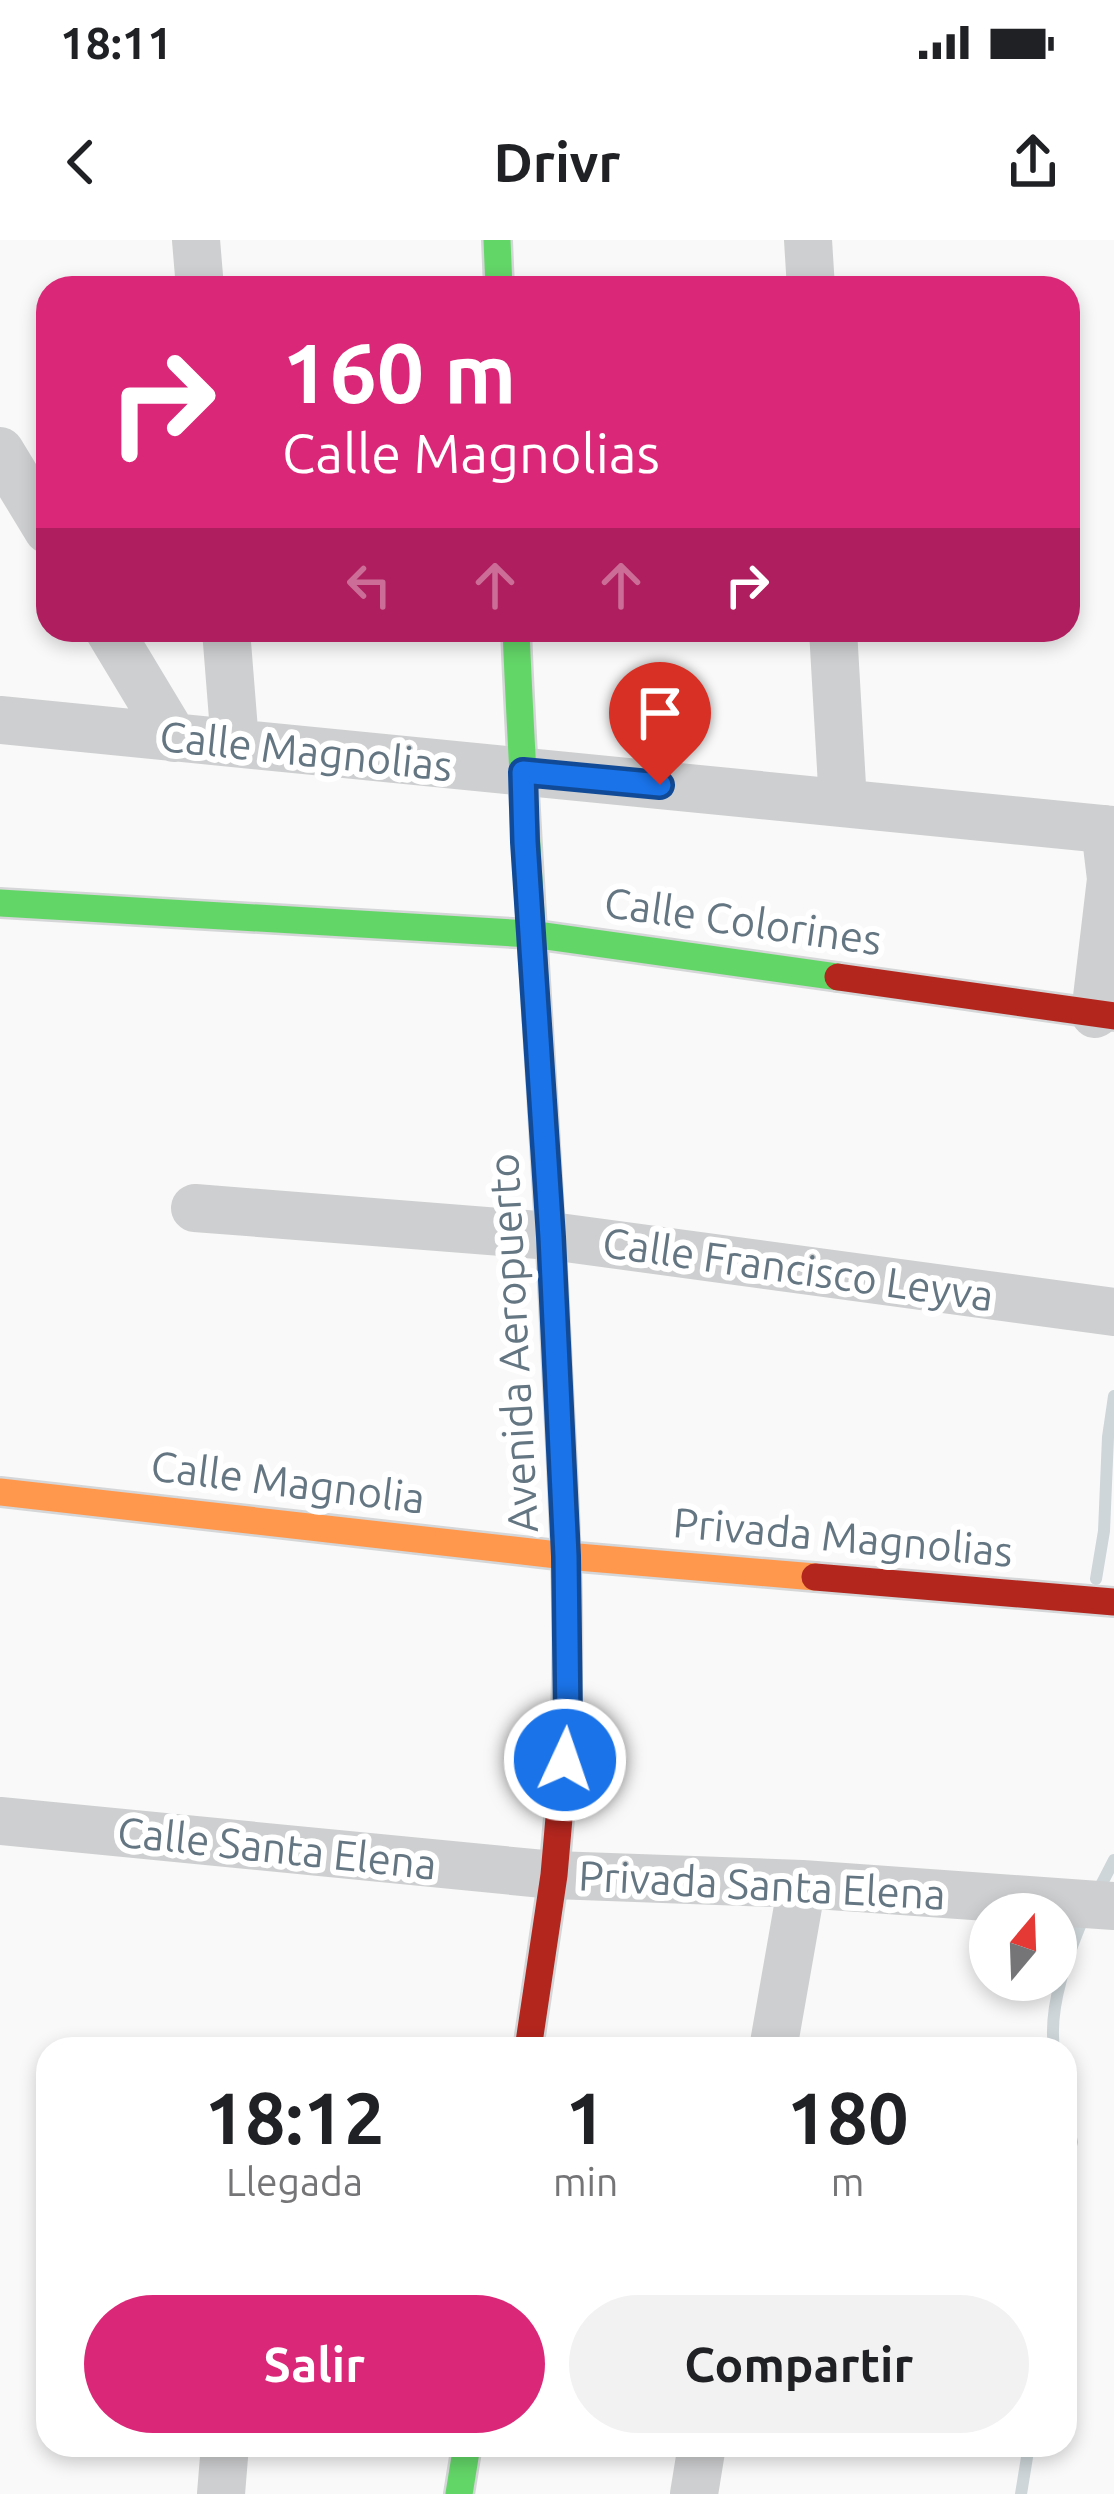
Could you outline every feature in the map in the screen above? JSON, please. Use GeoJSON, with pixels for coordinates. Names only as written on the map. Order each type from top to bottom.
{"type":"FeatureCollection","features":[{"type":"Feature","properties":{"kind":"street"},"geometry":{"type":"LineString","coordinates":[[196,240],[199,276]]}},
{"type":"Feature","properties":{"kind":"street"},"geometry":{"type":"LineString","coordinates":[[497,240],[498,276]]}},
{"type":"Feature","properties":{"kind":"street"},"geometry":{"type":"LineString","coordinates":[[808,240],[811,276]]}},
{"type":"Feature","properties":{"kind":"street"},"geometry":{"type":"LineString","coordinates":[[0,451],[36,510]]}},
{"type":"Feature","properties":{"kind":"street"},"geometry":{"type":"LineString","coordinates":[[116,642],[174,737]]}},
{"type":"Feature","properties":{"kind":"street"},"geometry":{"type":"LineString","coordinates":[[227,642],[235,743]]}},
{"type":"Feature","properties":{"kind":"street","name":"Avenida Aeropuerto"},"geometry":{"type":"LineString","coordinates":[[517,642],[551,1237],[566,1556],[568,1721],[554,1875],[530,2037]]}},
{"type":"Feature","properties":{"kind":"street"},"geometry":{"type":"LineString","coordinates":[[834,642],[844,803]]}},
{"type":"Feature","properties":{"kind":"street","name":"Calle Magnolias"},"geometry":{"type":"LineString","coordinates":[[0,720],[1110,829]]}},
{"type":"Feature","properties":{"kind":"street"},"geometry":{"type":"LineString","coordinates":[[1104,1015],[1110,829]]}},
{"type":"Feature","properties":{"kind":"street","name":"Calle Colorines"},"geometry":{"type":"LineString","coordinates":[[0,903],[531,934],[1104,1015]]}},
{"type":"Feature","properties":{"kind":"street","name":"Calle Francisco Leyva"},"geometry":{"type":"LineString","coordinates":[[195,1208],[551,1237],[1114,1312]]}},
{"type":"Feature","properties":{"kind":"street","name":"Calle Magnolia"},"geometry":{"type":"LineString","coordinates":[[0,1492],[566,1556]]}},
{"type":"Feature","properties":{"kind":"street","name":"Privada Magnolias"},"geometry":{"type":"LineString","coordinates":[[566,1556],[1114,1602]]}},
{"type":"Feature","properties":{"kind":"street","name":"Calle Santa Elena"},"geometry":{"type":"LineString","coordinates":[[0,1820],[554,1875]]}},
{"type":"Feature","properties":{"kind":"street","name":"Privada Santa Elena"},"geometry":{"type":"LineString","coordinates":[[554,1875],[802,1884],[1114,1906]]}},
{"type":"Feature","properties":{"kind":"street"},"geometry":{"type":"LineString","coordinates":[[775,2037],[802,1884]]}},
{"type":"Feature","properties":{"kind":"street"},"geometry":{"type":"LineString","coordinates":[[220,2494],[224,2457]]}},
{"type":"Feature","properties":{"kind":"street"},"geometry":{"type":"LineString","coordinates":[[694,2494],[700,2457]]}},
{"type":"Feature","properties":{"kind":"waterway"},"geometry":{"type":"LineString","coordinates":[[1096,1579],[1114,1396]]}},
{"type":"Feature","properties":{"kind":"waterway"},"geometry":{"type":"LineString","coordinates":[[1098,1891],[1114,1860]]}},
{"type":"Feature","properties":{"kind":"waterway"},"geometry":{"type":"LineString","coordinates":[[1053,2037],[1057,1997],[1085,1914]]}},
{"type":"Feature","properties":{"kind":"waterway"},"geometry":{"type":"LineString","coordinates":[[1021,2494],[1027,2457]]}},
{"type":"Feature","properties":{"kind":"traffic: fast"},"geometry":{"type":"LineString","coordinates":[[497,240],[498,276]]}},
{"type":"Feature","properties":{"kind":"traffic: fast"},"geometry":{"type":"LineString","coordinates":[[517,642],[565,1527],[567,1688],[561,1795]]}},
{"type":"Feature","properties":{"kind":"traffic: fast"},"geometry":{"type":"LineString","coordinates":[[0,903],[531,934],[838,977]]}},
{"type":"Feature","properties":{"kind":"traffic: fast"},"geometry":{"type":"LineString","coordinates":[[459,2494],[465,2457]]}},
{"type":"Feature","properties":{"kind":"traffic: slow"},"geometry":{"type":"LineString","coordinates":[[0,1492],[566,1556],[815,1577]]}},
{"type":"Feature","properties":{"kind":"traffic: jam"},"geometry":{"type":"LineString","coordinates":[[838,977],[1114,1016]]}},
{"type":"Feature","properties":{"kind":"traffic: jam"},"geometry":{"type":"LineString","coordinates":[[815,1577],[1114,1602]]}},
{"type":"Feature","properties":{"kind":"traffic: jam"},"geometry":{"type":"LineString","coordinates":[[530,2037],[561,1795]]}},
{"type":"Feature","properties":{"kind":"route"},"geometry":{"type":"LineString","coordinates":[[565,1760],[566,1556],[523,772],[660,785]]}}]}
